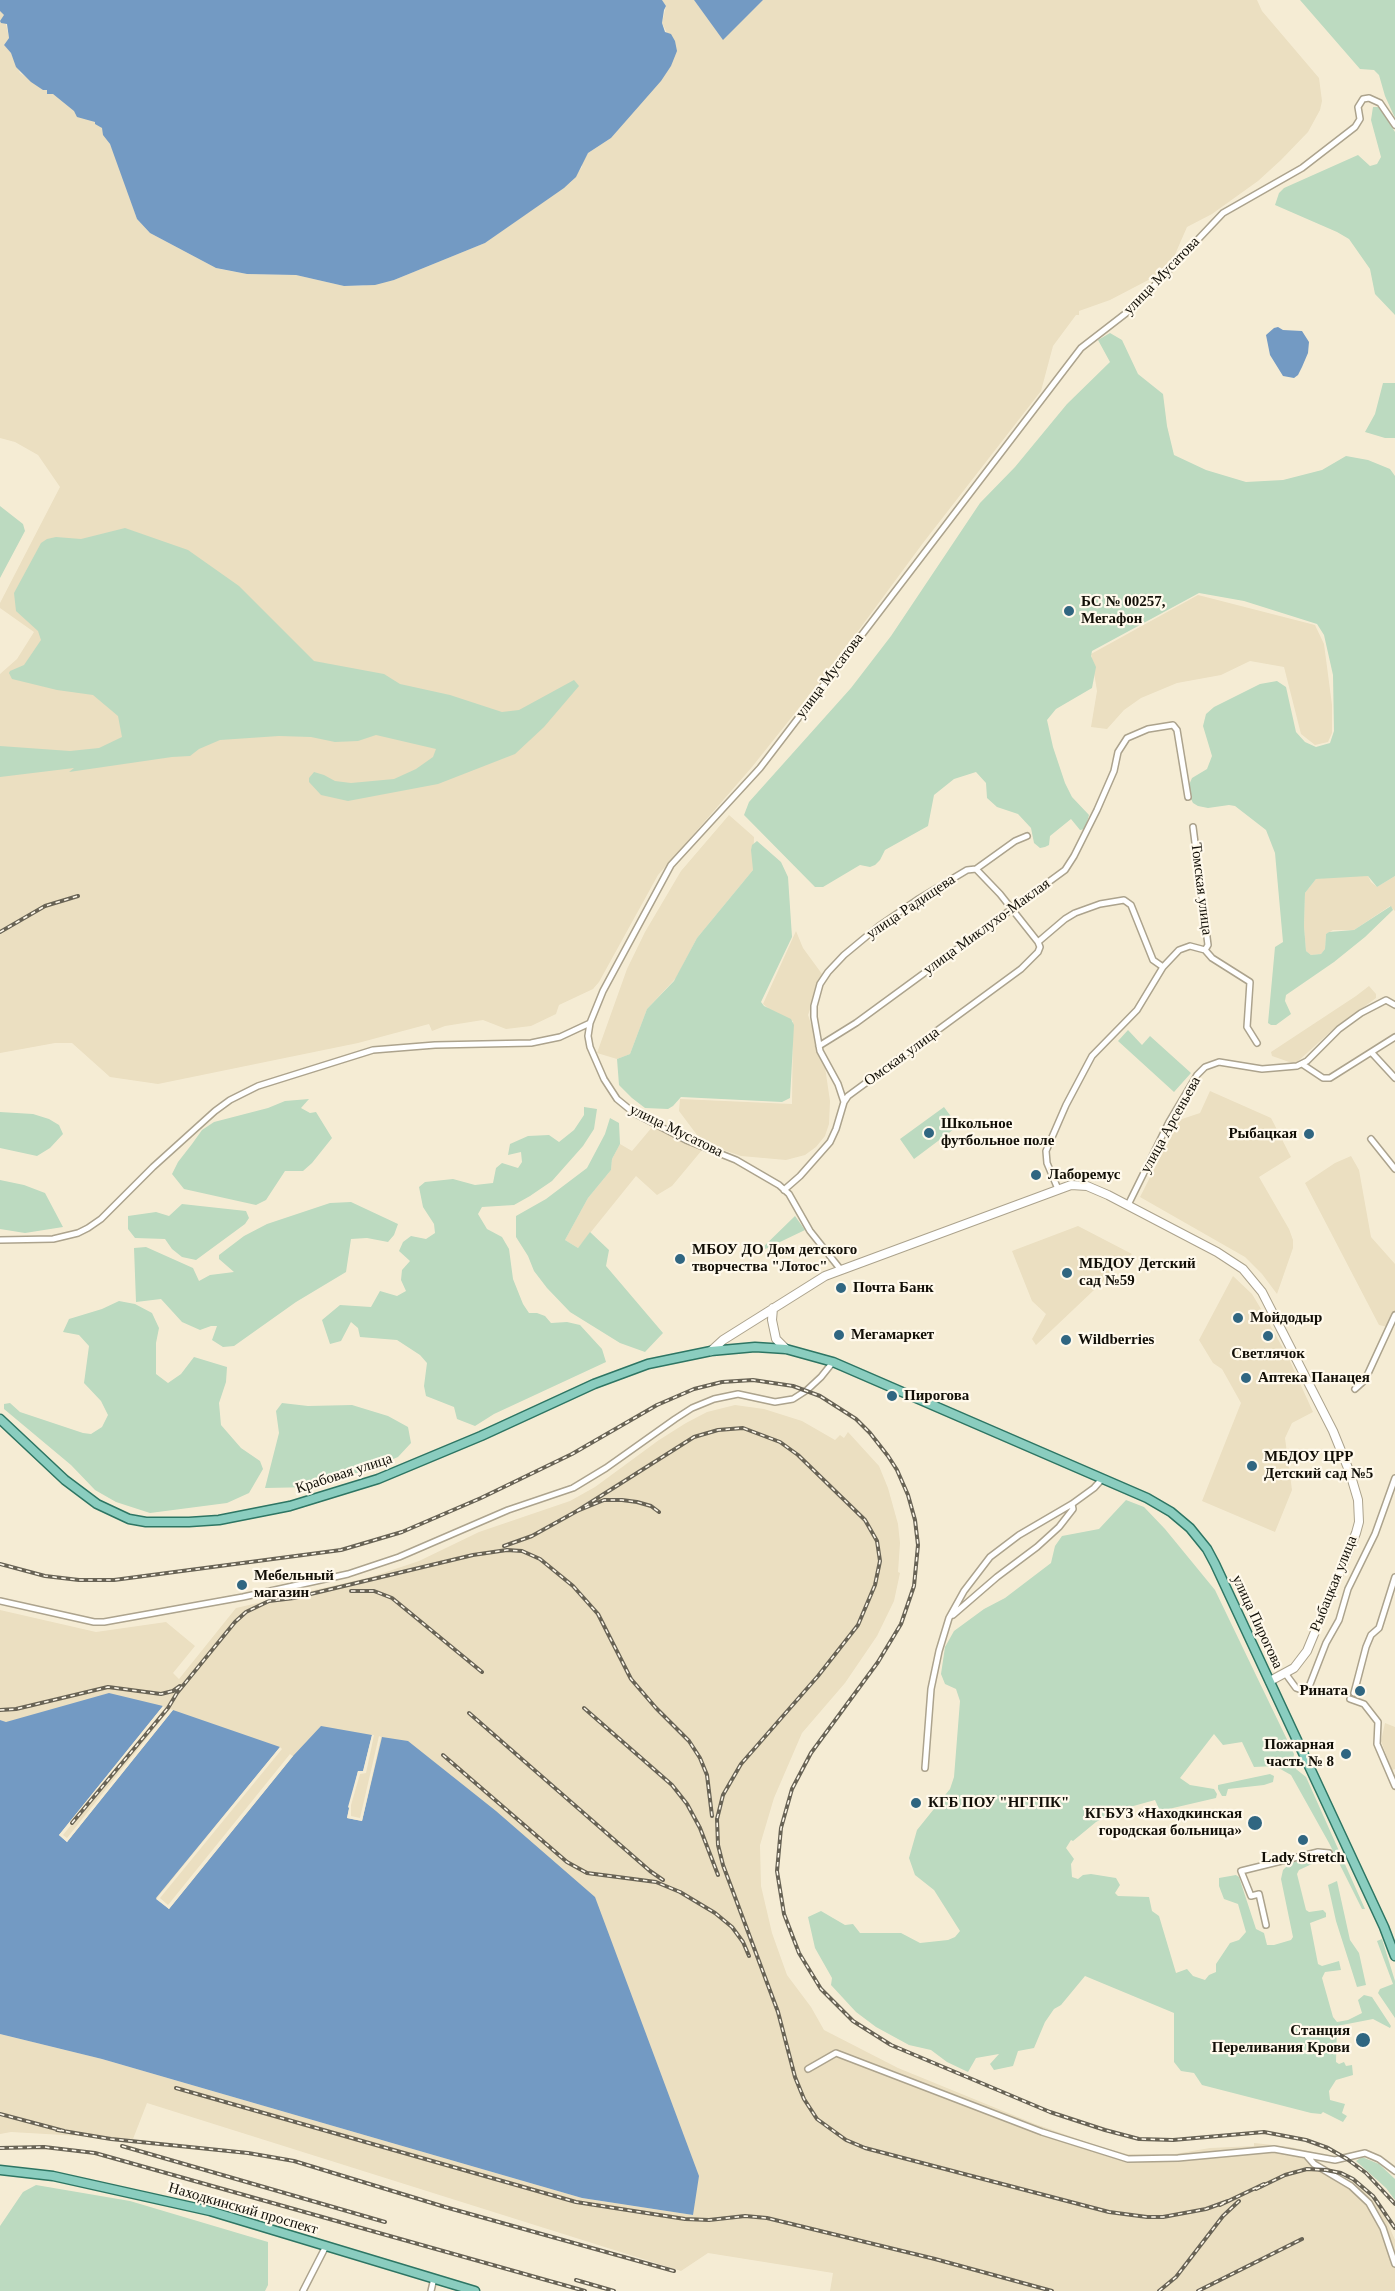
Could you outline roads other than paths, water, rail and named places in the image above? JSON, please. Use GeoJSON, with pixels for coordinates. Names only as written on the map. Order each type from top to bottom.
{"type":"FeatureCollection","features":[{"type":"Feature","properties":{"kind":"main road"},"geometry":{"type":"LineString","coordinates":[[711,1351],[723,1340],[819,1280],[1058,1189],[1071,1185],[1087,1186],[1128,1204]]}},
{"type":"Feature","properties":{"kind":"main road","name":"Рыбацкая улица"},"geometry":{"type":"LineString","coordinates":[[1128,1204],[1235,1263],[1252,1279],[1262,1292],[1306,1377],[1350,1473],[1358,1500],[1359,1521],[1356,1533],[1307,1652],[1299,1663],[1270,1681]]}},
{"type":"Feature","properties":{"kind":"main road"},"geometry":{"type":"LineString","coordinates":[[772,1308],[776,1339],[786,1349]]}},
{"type":"Feature","properties":{"kind":"main road","name":"улица Пирогова"},"geometry":{"type":"LineString","coordinates":[[711,1351],[744,1348],[786,1349],[833,1362],[1155,1502],[1178,1517],[1196,1535],[1215,1564],[1391,1935],[1395,1956]]}},
{"type":"Feature","properties":{"kind":"main road","name":"Крабовая улица"},"geometry":{"type":"LineString","coordinates":[[0,1419],[73,1486],[111,1512],[146,1522],[219,1520],[290,1506],[378,1479],[624,1372],[648,1364],[711,1351]]}},
{"type":"Feature","properties":{"kind":"main road","name":"Находкинский проспект"},"geometry":{"type":"LineString","coordinates":[[0,2170],[31,2172],[127,2191],[210,2211],[475,2291]]}},
{"type":"Feature","properties":{"kind":"street","name":"улица Мусатова"},"geometry":{"type":"LineString","coordinates":[[841,1270],[810,1231],[791,1198],[772,1180],[736,1160],[686,1140],[623,1105],[604,1079],[590,1047],[588,1036],[590,1023],[613,972],[671,865],[760,768],[1081,348],[1134,307],[1223,213],[1302,168],[1355,127],[1360,119],[1358,107],[1363,99],[1369,98],[1380,103],[1395,125]]}},
{"type":"Feature","properties":{"kind":"street","name":"улица Миклухо-Маклая"},"geometry":{"type":"LineString","coordinates":[[819,1046],[856,1023],[1065,870],[1097,810],[1114,771],[1118,752],[1127,738],[1148,729],[1173,725],[1177,730],[1188,797]]}},
{"type":"Feature","properties":{"kind":"street","name":"Томская улица"},"geometry":{"type":"LineString","coordinates":[[1193,827],[1208,945],[1205,950]]}},
{"type":"Feature","properties":{"kind":"street","name":"улица Радищева"},"geometry":{"type":"LineString","coordinates":[[844,1102],[819,1046],[814,1006],[820,984],[828,972],[844,955],[879,926],[917,900],[967,870],[976,869],[1015,841],[1027,836]]}},
{"type":"Feature","properties":{"kind":"street"},"geometry":{"type":"LineString","coordinates":[[976,869],[1012,908],[1038,942],[1075,913],[1100,904],[1124,900],[1131,905],[1153,960],[1163,967]]}},
{"type":"Feature","properties":{"kind":"street","name":"Омская улица"},"geometry":{"type":"LineString","coordinates":[[844,1102],[848,1096],[1022,969],[1038,952],[1040,947],[1038,942]]}},
{"type":"Feature","properties":{"kind":"street"},"geometry":{"type":"LineString","coordinates":[[1058,1189],[1047,1163],[1046,1151],[1092,1056],[1137,1010],[1163,967],[1183,948],[1190,946],[1205,950],[1212,958],[1250,981],[1247,1027],[1257,1043]]}},
{"type":"Feature","properties":{"kind":"street"},"geometry":{"type":"LineString","coordinates":[[1395,1005],[1386,1000],[1346,1023],[1302,1064],[1323,1078],[1330,1078],[1395,1037]]}},
{"type":"Feature","properties":{"kind":"street"},"geometry":{"type":"LineString","coordinates":[[0,1240],[53,1239],[88,1228],[101,1220],[153,1167],[215,1111],[230,1100],[258,1086],[373,1050],[435,1045],[531,1043],[560,1036],[590,1023]]}},
{"type":"Feature","properties":{"kind":"street"},"geometry":{"type":"LineString","coordinates":[[1372,1053],[1395,1078]]}},
{"type":"Feature","properties":{"kind":"street","name":"улица Арсеньева"},"geometry":{"type":"LineString","coordinates":[[1128,1204],[1174,1113],[1197,1075],[1205,1067],[1219,1062],[1262,1069],[1288,1068],[1302,1064]]}},
{"type":"Feature","properties":{"kind":"street"},"geometry":{"type":"LineString","coordinates":[[784,1190],[800,1176],[830,1142],[844,1102]]}},
{"type":"Feature","properties":{"kind":"street"},"geometry":{"type":"LineString","coordinates":[[1371,1138],[1395,1169]]}},
{"type":"Feature","properties":{"kind":"street"},"geometry":{"type":"LineString","coordinates":[[1355,1389],[1365,1380],[1395,1315]]}},
{"type":"Feature","properties":{"kind":"street"},"geometry":{"type":"LineString","coordinates":[[0,1601],[94,1622],[104,1622],[243,1597],[348,1574],[399,1557],[508,1510],[573,1488],[606,1468],[692,1408],[714,1398],[738,1394],[775,1402],[793,1399],[807,1390],[833,1362]]}},
{"type":"Feature","properties":{"kind":"street"},"geometry":{"type":"LineString","coordinates":[[1285,1673],[1296,1688],[1307,1692],[1326,1643],[1339,1620],[1348,1589],[1375,1534],[1395,1478]]}},
{"type":"Feature","properties":{"kind":"street"},"geometry":{"type":"LineString","coordinates":[[925,1768],[932,1689],[939,1651],[949,1618],[963,1592],[990,1557],[1019,1536],[1072,1504],[1102,1479]]}},
{"type":"Feature","properties":{"kind":"street"},"geometry":{"type":"LineString","coordinates":[[949,1618],[1059,1527],[1073,1509],[1072,1504]]}},
{"type":"Feature","properties":{"kind":"street"},"geometry":{"type":"LineString","coordinates":[[1354,1693],[1366,1647],[1371,1635],[1379,1628],[1395,1577]]}},
{"type":"Feature","properties":{"kind":"street"},"geometry":{"type":"LineString","coordinates":[[1350,1698],[1364,1704],[1378,1722],[1377,1744],[1395,1786]]}},
{"type":"Feature","properties":{"kind":"street"},"geometry":{"type":"LineString","coordinates":[[1266,1925],[1259,1894],[1251,1896],[1241,1871],[1318,1852],[1329,1852]]}},
{"type":"Feature","properties":{"kind":"street"},"geometry":{"type":"LineString","coordinates":[[808,2069],[836,2053],[1042,2132],[1128,2158],[1178,2158],[1274,2150],[1335,2160],[1365,2153],[1379,2158],[1395,2172]]}},
{"type":"Feature","properties":{"kind":"street"},"geometry":{"type":"LineString","coordinates":[[1307,2156],[1314,2164],[1351,2186],[1369,2203],[1383,2228],[1395,2264]]}},
{"type":"Feature","properties":{"kind":"street"},"geometry":{"type":"LineString","coordinates":[[303,2291],[326,2246]]}},
{"type":"Feature","properties":{"kind":"street"},"geometry":{"type":"LineString","coordinates":[[431,2291],[434,2278]]}},
{"type":"Feature","properties":{"kind":"water"},"geometry":{"type":"Polygon","coordinates":[[[0,0],[662,0],[666,6],[662,23],[665,32],[671,34],[675,41],[677,51],[661,81],[611,138],[588,153],[576,177],[564,188],[485,243],[394,280],[375,285],[344,286],[296,275],[247,274],[216,268],[150,233],[137,219],[102,128],[95,122],[77,117],[74,111],[53,94],[47,94],[47,90],[31,82],[16,67],[11,53],[4,45],[9,38],[7,24],[0,21],[4,15],[0,11],[0,0]]]}},
{"type":"Feature","properties":{"kind":"water"},"geometry":{"type":"Polygon","coordinates":[[[694,0],[763,0],[723,40],[694,0]]]}},
{"type":"Feature","properties":{"kind":"water"},"geometry":{"type":"Polygon","coordinates":[[[1278,327],[1283,330],[1302,331],[1309,342],[1308,353],[1298,375],[1294,378],[1283,376],[1270,355],[1266,335],[1278,327]]]}},
{"type":"Feature","properties":{"kind":"water"},"geometry":{"type":"Polygon","coordinates":[[[109,1693],[163,1706],[59,1835],[67,1842],[173,1710],[280,1747],[156,1898],[169,1909],[293,1756],[321,1726],[372,1735],[363,1772],[358,1771],[347,1818],[362,1821],[382,1737],[408,1741],[496,1811],[595,1897],[699,2176],[693,2215],[582,2198],[102,2059],[0,2034],[0,1720],[6,1722],[109,1693]]]}},
{"type":"Feature","properties":{"kind":"railway"},"geometry":{"type":"LineString","coordinates":[[0,932],[45,906],[78,896]]}},
{"type":"Feature","properties":{"kind":"railway"},"geometry":{"type":"LineString","coordinates":[[0,1564],[45,1576],[79,1580],[114,1580],[341,1550],[402,1532],[481,1498],[572,1454],[657,1405],[694,1389],[722,1382],[753,1380],[793,1386],[820,1396],[856,1419],[888,1456],[908,1495],[915,1520],[918,1545],[914,1586],[901,1624],[878,1662],[811,1753],[792,1789],[781,1828],[777,1871],[784,1914],[799,1953],[821,1989],[853,2021],[891,2045],[1050,2112],[1139,2139],[1173,2140],[1264,2132],[1306,2140],[1328,2148],[1347,2159],[1366,2173],[1395,2204]]}},
{"type":"Feature","properties":{"kind":"railway"},"geometry":{"type":"LineString","coordinates":[[577,1511],[694,1437],[718,1430],[743,1428],[780,1442],[798,1455],[865,1520],[877,1541],[880,1561],[875,1585],[858,1625],[818,1676],[741,1764],[723,1795],[717,1819],[718,1845],[723,1865],[778,2012],[795,2077],[804,2099],[817,2119],[846,2140],[865,2148],[1109,2212],[1163,2217],[1206,2209],[1228,2201]]}},
{"type":"Feature","properties":{"kind":"railway"},"geometry":{"type":"LineString","coordinates":[[504,1546],[532,1536],[577,1511],[604,1500],[637,1502],[651,1506],[659,1512]]}},
{"type":"Feature","properties":{"kind":"railway"},"geometry":{"type":"LineString","coordinates":[[72,1823],[168,1708],[177,1693],[235,1622],[246,1612],[269,1601],[294,1598],[473,1555],[507,1550],[522,1551],[540,1559],[573,1586],[598,1614],[631,1679],[689,1741],[700,1758],[707,1775],[712,1816]]}},
{"type":"Feature","properties":{"kind":"railway"},"geometry":{"type":"LineString","coordinates":[[351,1591],[374,1591],[392,1598],[482,1672]]}},
{"type":"Feature","properties":{"kind":"railway"},"geometry":{"type":"LineString","coordinates":[[0,1710],[16,1709],[108,1687],[161,1694],[173,1691],[180,1686]]}},
{"type":"Feature","properties":{"kind":"railway"},"geometry":{"type":"LineString","coordinates":[[584,1708],[672,1785],[687,1804],[700,1828],[718,1875]]}},
{"type":"Feature","properties":{"kind":"railway"},"geometry":{"type":"LineString","coordinates":[[469,1713],[663,1880]]}},
{"type":"Feature","properties":{"kind":"railway"},"geometry":{"type":"LineString","coordinates":[[443,1755],[567,1862],[587,1873],[656,1882],[680,1892],[715,1913],[732,1927],[743,1942],[749,1956]]}},
{"type":"Feature","properties":{"kind":"railway"},"geometry":{"type":"LineString","coordinates":[[176,2088],[576,2202],[685,2219],[709,2220],[745,2216],[767,2218],[935,2259],[1052,2291]]}},
{"type":"Feature","properties":{"kind":"railway"},"geometry":{"type":"LineString","coordinates":[[0,2114],[64,2131]]}},
{"type":"Feature","properties":{"kind":"railway"},"geometry":{"type":"LineString","coordinates":[[57,2130],[111,2139],[248,2153],[294,2161],[445,2207],[674,2271]]}},
{"type":"Feature","properties":{"kind":"railway"},"geometry":{"type":"LineString","coordinates":[[122,2146],[385,2222]]}},
{"type":"Feature","properties":{"kind":"railway"},"geometry":{"type":"LineString","coordinates":[[0,2148],[44,2147],[95,2153],[585,2291]]}},
{"type":"Feature","properties":{"kind":"railway"},"geometry":{"type":"LineString","coordinates":[[1256,2189],[1285,2175],[1307,2169],[1341,2173],[1353,2179],[1373,2196],[1395,2228]]}},
{"type":"Feature","properties":{"kind":"railway"},"geometry":{"type":"LineString","coordinates":[[1220,2205],[1264,2184]]}},
{"type":"Feature","properties":{"kind":"railway"},"geometry":{"type":"LineString","coordinates":[[1159,2291],[1176,2277],[1223,2216],[1239,2201]]}},
{"type":"Feature","properties":{"kind":"railway"},"geometry":{"type":"LineString","coordinates":[[1198,2291],[1302,2239]]}},
{"type":"Feature","properties":{"kind":"railway"},"geometry":{"type":"LineString","coordinates":[[576,2280],[614,2291]]}},
{"type":"Feature","properties":{"kind":"place","name":"БС № 00257, Мегафон"},"geometry":{"type":"Point","coordinates":[1069,611]}},
{"type":"Feature","properties":{"kind":"place","name":"Школьное футбольное поле"},"geometry":{"type":"Point","coordinates":[929,1133]}},
{"type":"Feature","properties":{"kind":"place","name":"Рыбацкая"},"geometry":{"type":"Point","coordinates":[1309,1134]}},
{"type":"Feature","properties":{"kind":"place","name":"Лаборемус"},"geometry":{"type":"Point","coordinates":[1036,1175]}},
{"type":"Feature","properties":{"kind":"place","name":"МБОУ ДО Дом детского творчества \"Лотос\""},"geometry":{"type":"Point","coordinates":[680,1259]}},
{"type":"Feature","properties":{"kind":"place","name":"МБДОУ Детский сад №59"},"geometry":{"type":"Point","coordinates":[1067,1273]}},
{"type":"Feature","properties":{"kind":"place","name":"Почта Банк"},"geometry":{"type":"Point","coordinates":[841,1288]}},
{"type":"Feature","properties":{"kind":"place","name":"Мойдодыр"},"geometry":{"type":"Point","coordinates":[1238,1318]}},
{"type":"Feature","properties":{"kind":"place","name":"Мегамаркет"},"geometry":{"type":"Point","coordinates":[839,1335]}},
{"type":"Feature","properties":{"kind":"place","name":"Светлячок"},"geometry":{"type":"Point","coordinates":[1268,1336]}},
{"type":"Feature","properties":{"kind":"place","name":"Wildberries"},"geometry":{"type":"Point","coordinates":[1066,1340]}},
{"type":"Feature","properties":{"kind":"place","name":"Аптека Панацея"},"geometry":{"type":"Point","coordinates":[1246,1378]}},
{"type":"Feature","properties":{"kind":"place","name":"Пирогова"},"geometry":{"type":"Point","coordinates":[892,1396]}},
{"type":"Feature","properties":{"kind":"place","name":"МБДОУ ЦРР Детский сад №5"},"geometry":{"type":"Point","coordinates":[1252,1466]}},
{"type":"Feature","properties":{"kind":"place","name":"Мебельный магазин"},"geometry":{"type":"Point","coordinates":[242,1585]}},
{"type":"Feature","properties":{"kind":"place","name":"Рината"},"geometry":{"type":"Point","coordinates":[1360,1691]}},
{"type":"Feature","properties":{"kind":"place","name":"Пожарная часть № 8"},"geometry":{"type":"Point","coordinates":[1346,1754]}},
{"type":"Feature","properties":{"kind":"place","name":"КГБ ПОУ \"НГГПК\""},"geometry":{"type":"Point","coordinates":[916,1803]}},
{"type":"Feature","properties":{"kind":"place","name":"КГБУЗ «Находкинская городская больница»"},"geometry":{"type":"Point","coordinates":[1255,1823]}},
{"type":"Feature","properties":{"kind":"place","name":"Lady Stretch"},"geometry":{"type":"Point","coordinates":[1303,1840]}},
{"type":"Feature","properties":{"kind":"place","name":"Станция Переливания Крови"},"geometry":{"type":"Point","coordinates":[1363,2040]}}]}
